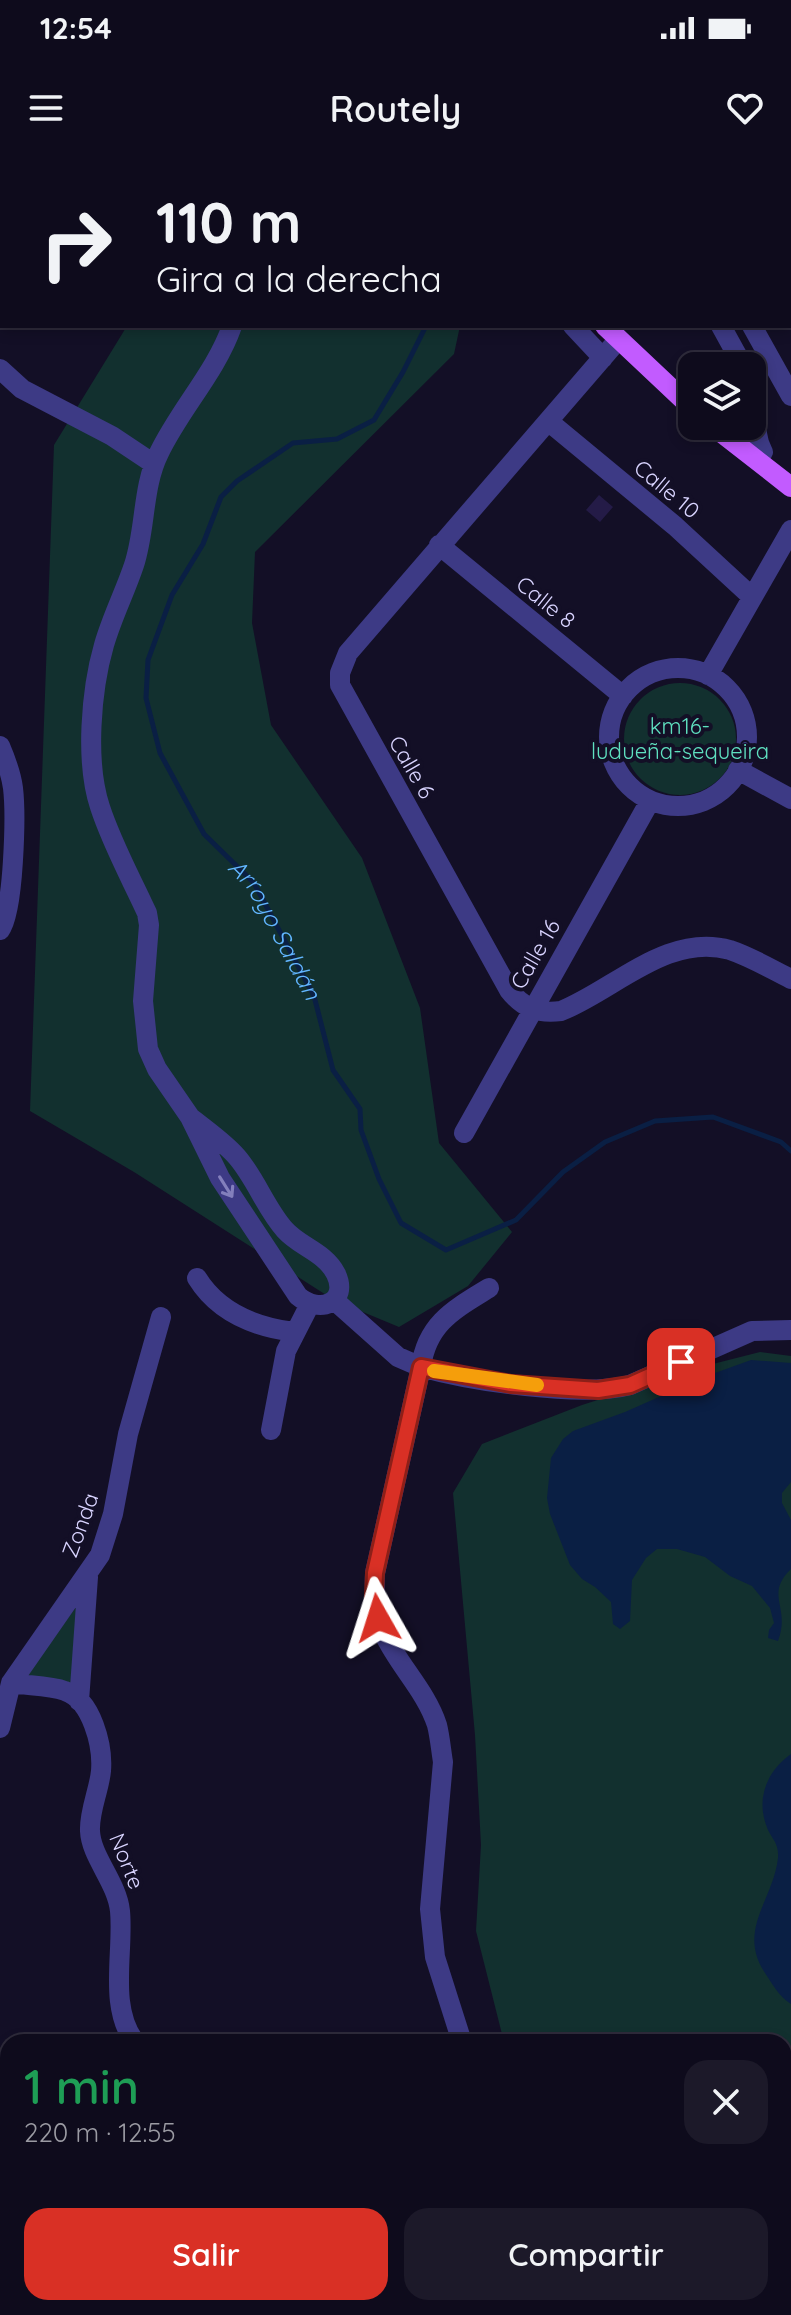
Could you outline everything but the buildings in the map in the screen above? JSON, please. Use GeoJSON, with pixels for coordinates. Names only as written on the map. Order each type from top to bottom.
{"type":"FeatureCollection","features":[{"type":"Feature","properties":{"kind":"main road"},"geometry":{"type":"LineString","coordinates":[[622,330],[678,382]]}},
{"type":"Feature","properties":{"kind":"main road"},"geometry":{"type":"LineString","coordinates":[[622,330],[678,392]]}},
{"type":"Feature","properties":{"kind":"main road"},"geometry":{"type":"LineString","coordinates":[[731,440],[791,487]]}},
{"type":"Feature","properties":{"kind":"main road"},"geometry":{"type":"LineString","coordinates":[[747,440],[791,473]]}},
{"type":"Feature","properties":{"kind":"street"},"geometry":{"type":"LineString","coordinates":[[190,1117],[239,1159],[283,1228],[299,1244],[317,1252],[335,1272],[337,1292],[334,1300],[323,1307],[310,1304],[298,1296],[220,1178],[190,1117],[157,1069],[148,1049],[143,1001],[149,925],[147,913],[100,806],[92,754],[99,663],[134,565],[154,464],[231,328]]}},
{"type":"Feature","properties":{"kind":"street"},"geometry":{"type":"LineString","coordinates":[[575,328],[603,358]]}},
{"type":"Feature","properties":{"kind":"street"},"geometry":{"type":"LineString","coordinates":[[722,328],[735,352]]}},
{"type":"Feature","properties":{"kind":"street"},"geometry":{"type":"LineString","coordinates":[[753,328],[791,396]]}},
{"type":"Feature","properties":{"kind":"street","name":"Calle 6"},"geometry":{"type":"LineString","coordinates":[[531,1010],[509,990],[340,685],[340,673],[348,653],[603,358],[622,330]]}},
{"type":"Feature","properties":{"kind":"street"},"geometry":{"type":"LineString","coordinates":[[0,369],[22,389],[112,436],[154,464]]}},
{"type":"Feature","properties":{"kind":"street","name":"Calle 10"},"geometry":{"type":"LineString","coordinates":[[548,421],[675,526],[752,597]]}},
{"type":"Feature","properties":{"kind":"street"},"geometry":{"type":"LineString","coordinates":[[758,440],[763,452]]}},
{"type":"Feature","properties":{"kind":"street"},"geometry":{"type":"LineString","coordinates":[[708,675],[791,530]]}},
{"type":"Feature","properties":{"kind":"street","name":"Calle 8"},"geometry":{"type":"LineString","coordinates":[[439,545],[623,696]]}},
{"type":"Feature","properties":{"kind":"street"},"geometry":{"type":"LineString","coordinates":[[671,668],[690,669],[708,675],[726,688],[739,706],[746,727],[745,749],[738,770],[726,787],[700,802],[670,806],[650,801],[632,790],[619,774],[611,755],[609,734],[613,714],[636,682],[653,673],[671,668]]}},
{"type":"Feature","properties":{"kind":"street"},"geometry":{"type":"LineString","coordinates":[[0,746],[13,787],[14,812],[9,910],[0,930]]}},
{"type":"Feature","properties":{"kind":"street"},"geometry":{"type":"LineString","coordinates":[[738,770],[791,799]]}},
{"type":"Feature","properties":{"kind":"street","name":"Calle 16"},"geometry":{"type":"LineString","coordinates":[[464,1133],[650,801]]}},
{"type":"Feature","properties":{"kind":"street"},"geometry":{"type":"LineString","coordinates":[[531,1010],[561,1011],[656,959],[696,948],[727,949],[791,979]]}},
{"type":"Feature","properties":{"kind":"street"},"geometry":{"type":"LineString","coordinates":[[275,1263],[282,1250],[299,1244]]}},
{"type":"Feature","properties":{"kind":"street"},"geometry":{"type":"LineString","coordinates":[[197,1278],[208,1296],[220,1306],[263,1326],[294,1332]]}},
{"type":"Feature","properties":{"kind":"street"},"geometry":{"type":"LineString","coordinates":[[459,2034],[435,1957],[431,1921],[443,1762],[437,1725],[423,1695],[384,1634],[374,1596],[375,1573],[423,1352],[448,1313],[489,1288]]}},
{"type":"Feature","properties":{"kind":"street"},"geometry":{"type":"LineString","coordinates":[[334,1300],[398,1357],[421,1367],[511,1384],[598,1390],[630,1385],[752,1331],[791,1330]]}},
{"type":"Feature","properties":{"kind":"street"},"geometry":{"type":"LineString","coordinates":[[271,1430],[286,1351],[310,1304]]}},
{"type":"Feature","properties":{"kind":"street","name":"Zonda"},"geometry":{"type":"LineString","coordinates":[[0,1728],[11,1683],[100,1555],[107,1536],[128,1434],[161,1317]]}},
{"type":"Feature","properties":{"kind":"street"},"geometry":{"type":"LineString","coordinates":[[79,1701],[89,1574]]}},
{"type":"Feature","properties":{"kind":"street"},"geometry":{"type":"LineString","coordinates":[[11,1683],[67,1691],[79,1701]]}},
{"type":"Feature","properties":{"kind":"street","name":"Norte"},"geometry":{"type":"LineString","coordinates":[[79,1701],[92,1720],[99,1747],[101,1770],[90,1827],[91,1839],[116,1891],[120,1926],[121,2008],[131,2034]]}},
{"type":"Feature","properties":{"kind":"green space"},"geometry":{"type":"Polygon","coordinates":[[[126,328],[460,328],[454,354],[255,552],[252,623],[271,725],[362,858],[420,1008],[439,1143],[512,1232],[468,1286],[399,1327],[334,1300],[134,1172],[30,1111],[54,445],[126,328]]]}},
{"type":"Feature","properties":{"kind":"green space","name":"km16- ludueña-sequeira"},"geometry":{"type":"Polygon","coordinates":[[[680,683],[701,688],[719,700],[731,718],[736,739],[731,760],[719,778],[701,790],[680,795],[659,790],[641,778],[629,760],[624,739],[629,718],[641,700],[659,688],[680,683]]]}},
{"type":"Feature","properties":{"kind":"green space"},"geometry":{"type":"Polygon","coordinates":[[[760,1352],[791,1356],[791,2034],[502,2034],[476,1931],[481,1845],[475,1735],[453,1493],[482,1444],[582,1405],[701,1367],[760,1352]]]}},
{"type":"Feature","properties":{"kind":"green space"},"geometry":{"type":"Polygon","coordinates":[[[79,1603],[75,1684],[25,1677],[79,1603]]]}},
{"type":"Feature","properties":{"kind":"water"},"geometry":{"type":"Polygon","coordinates":[[[751,1360],[791,1363],[791,1482],[782,1493],[782,1503],[791,1520],[791,1569],[779,1586],[782,1619],[778,1641],[768,1638],[774,1623],[770,1608],[752,1586],[730,1576],[705,1557],[677,1549],[657,1549],[646,1558],[632,1580],[630,1621],[620,1629],[613,1624],[611,1602],[570,1565],[547,1498],[551,1458],[563,1439],[573,1431],[751,1360]]]}},
{"type":"Feature","properties":{"kind":"water"},"geometry":{"type":"Polygon","coordinates":[[[791,1754],[791,2004],[780,1995],[758,1960],[755,1930],[778,1858],[777,1846],[764,1819],[765,1788],[775,1769],[791,1754]]]}},
{"type":"Feature","properties":{"kind":"waterway","name":"Arroyo Saldán"},"geometry":{"type":"LineString","coordinates":[[425,328],[374,420],[337,439],[293,443],[237,481],[221,497],[203,544],[172,595],[148,660],[146,698],[160,753],[204,834],[254,883],[314,996],[333,1070],[360,1109],[361,1130],[379,1179],[401,1223],[446,1250],[516,1220],[563,1172],[605,1142],[655,1121],[713,1117],[781,1142],[791,1151]]}},
{"type":"Feature","properties":{"kind":"slow traffic"},"geometry":{"type":"LineString","coordinates":[[434,1371],[511,1384],[537,1385]]}},
{"type":"Feature","properties":{"kind":"route"},"geometry":{"type":"LineString","coordinates":[[378,1618],[374,1596],[375,1573],[421,1367],[511,1384],[598,1390],[630,1385],[681,1362]]}}]}
